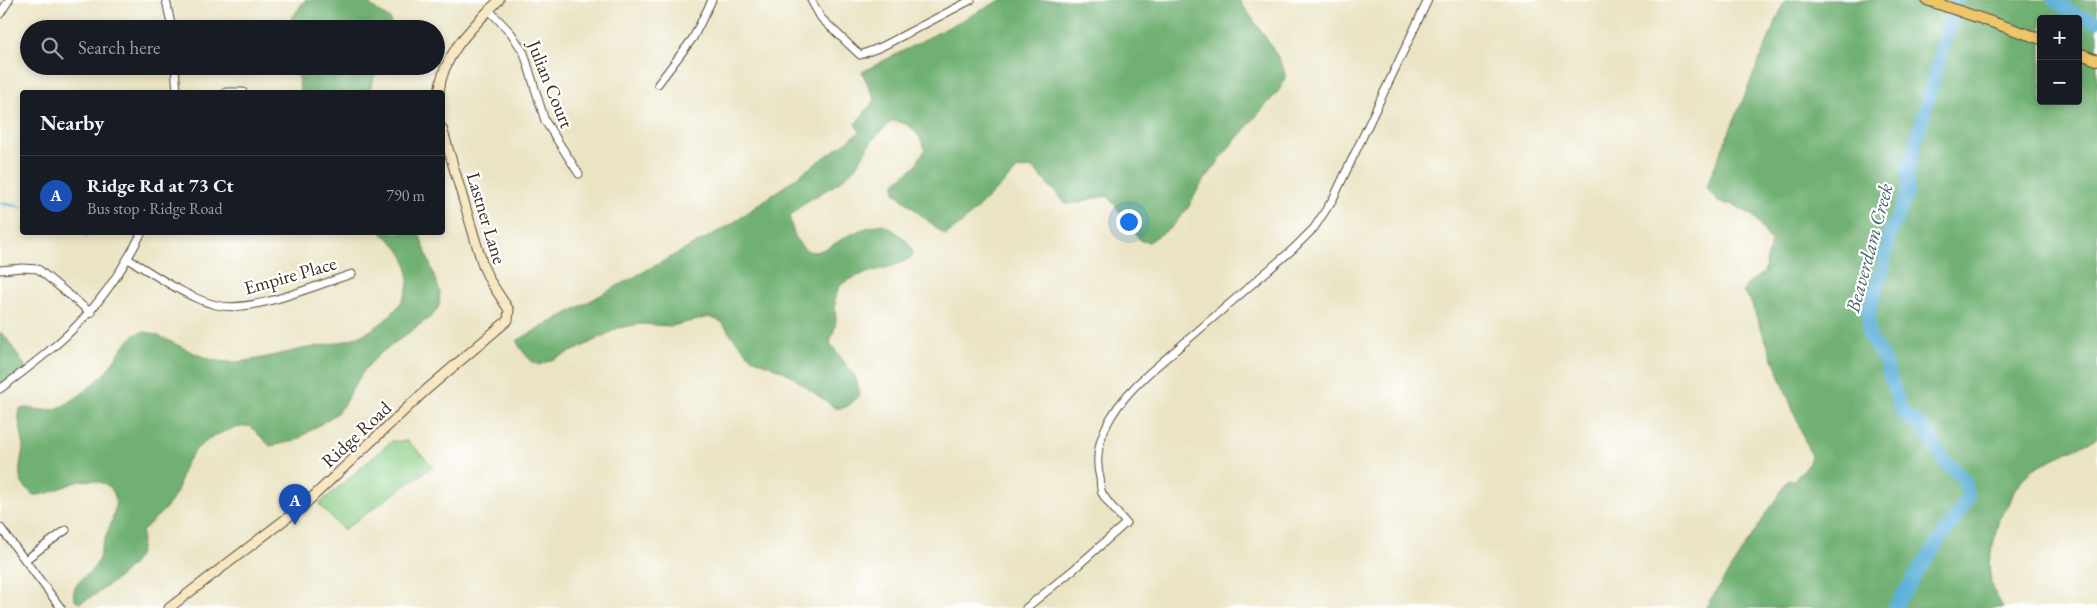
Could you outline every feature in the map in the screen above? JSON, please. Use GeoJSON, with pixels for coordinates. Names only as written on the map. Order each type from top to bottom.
{"type":"FeatureCollection","features":[{"type":"Feature","properties":{"kind":"main road"},"geometry":{"type":"LineString","coordinates":[[1931,1],[2037,38]]}},
{"type":"Feature","properties":{"kind":"main road"},"geometry":{"type":"LineString","coordinates":[[2082,54],[2097,60]]}},
{"type":"Feature","properties":{"kind":"street"},"geometry":{"type":"LineString","coordinates":[[0,14],[8,0]]}},
{"type":"Feature","properties":{"kind":"street"},"geometry":{"type":"LineString","coordinates":[[166,0],[170,20]]}},
{"type":"Feature","properties":{"kind":"street"},"geometry":{"type":"LineString","coordinates":[[445,66],[465,36],[499,0]]}},
{"type":"Feature","properties":{"kind":"street"},"geometry":{"type":"LineString","coordinates":[[658,84],[693,38],[712,0]]}},
{"type":"Feature","properties":{"kind":"street"},"geometry":{"type":"LineString","coordinates":[[810,0],[825,23],[860,54],[881,47],[971,0]]}},
{"type":"Feature","properties":{"kind":"street"},"geometry":{"type":"LineString","coordinates":[[1026,608],[1126,523],[1101,491],[1097,466],[1101,441],[1110,418],[1134,386],[1271,269],[1314,228],[1333,199],[1428,0]]}},
{"type":"Feature","properties":{"kind":"street","name":"Julian Court"},"geometry":{"type":"LineString","coordinates":[[489,10],[511,33],[524,53],[545,121],[579,174]]}},
{"type":"Feature","properties":{"kind":"street"},"geometry":{"type":"LineString","coordinates":[[176,75],[177,90]]}},
{"type":"Feature","properties":{"kind":"street"},"geometry":{"type":"LineString","coordinates":[[440,90],[443,75]]}},
{"type":"Feature","properties":{"kind":"street","name":"Lastner Lane"},"geometry":{"type":"LineString","coordinates":[[445,138],[484,266],[510,313]]}},
{"type":"Feature","properties":{"kind":"street"},"geometry":{"type":"LineString","coordinates":[[0,389],[62,341],[91,313],[111,288],[140,235]]}},
{"type":"Feature","properties":{"kind":"street","name":"Empire Place"},"geometry":{"type":"LineString","coordinates":[[128,259],[195,297],[215,305],[232,307],[249,306],[352,274]]}},
{"type":"Feature","properties":{"kind":"street"},"geometry":{"type":"LineString","coordinates":[[0,270],[31,268],[43,271],[91,313]]}},
{"type":"Feature","properties":{"kind":"street","name":"Ridge Road"},"geometry":{"type":"LineString","coordinates":[[169,608],[308,501],[426,390],[500,329],[508,320],[510,313]]}},
{"type":"Feature","properties":{"kind":"street"},"geometry":{"type":"LineString","coordinates":[[0,527],[61,608]]}},
{"type":"Feature","properties":{"kind":"street"},"geometry":{"type":"LineString","coordinates":[[25,560],[66,530]]}},
{"type":"Feature","properties":{"kind":"green space"},"geometry":{"type":"Polygon","coordinates":[[[305,0],[363,0],[390,20],[291,20],[305,0]]]}},
{"type":"Feature","properties":{"kind":"green space"},"geometry":{"type":"Polygon","coordinates":[[[1001,0],[1239,0],[1280,60],[1285,78],[1281,88],[1231,145],[1198,189],[1188,208],[1172,227],[1149,242],[1141,241],[1109,197],[1098,197],[1066,204],[1033,168],[1018,169],[961,224],[945,235],[895,193],[895,183],[916,165],[925,149],[913,129],[904,123],[892,121],[872,141],[855,168],[838,183],[801,205],[790,217],[795,237],[803,248],[808,251],[822,250],[857,231],[882,224],[902,237],[912,251],[913,256],[905,261],[851,279],[843,284],[836,294],[836,323],[830,343],[856,378],[860,394],[846,407],[835,408],[787,373],[752,358],[730,334],[722,322],[709,317],[672,326],[640,324],[618,328],[578,349],[539,365],[532,361],[523,351],[516,341],[730,225],[860,132],[855,124],[875,100],[862,72],[1001,0]]]}},
{"type":"Feature","properties":{"kind":"green space"},"geometry":{"type":"Polygon","coordinates":[[[1785,0],[2097,0],[2097,438],[2032,469],[2015,489],[2008,507],[1999,519],[1989,563],[1991,585],[2003,608],[1705,608],[1789,479],[1793,481],[1808,465],[1811,456],[1750,300],[1743,293],[1746,285],[1764,272],[1771,242],[1754,216],[1732,204],[1718,202],[1706,187],[1785,0]]]}},
{"type":"Feature","properties":{"kind":"green space"},"geometry":{"type":"Polygon","coordinates":[[[298,75],[375,75],[370,90],[300,90],[298,75]]]}},
{"type":"Feature","properties":{"kind":"green space"},"geometry":{"type":"Polygon","coordinates":[[[383,235],[420,235],[440,292],[439,306],[432,316],[382,352],[364,370],[336,414],[295,441],[270,446],[250,426],[220,433],[202,444],[188,460],[172,500],[142,532],[141,549],[139,556],[133,564],[93,596],[79,603],[74,600],[77,584],[94,568],[98,561],[113,515],[115,498],[112,490],[106,485],[87,480],[49,493],[33,495],[20,479],[23,440],[19,417],[20,409],[49,410],[71,401],[103,375],[132,337],[144,332],[159,336],[209,359],[227,362],[255,359],[360,336],[384,321],[404,298],[407,287],[407,268],[398,248],[383,235]]]}},
{"type":"Feature","properties":{"kind":"green space"},"geometry":{"type":"Polygon","coordinates":[[[0,332],[5,336],[27,369],[0,389],[0,332]]]}},
{"type":"Feature","properties":{"kind":"green space"},"geometry":{"type":"Polygon","coordinates":[[[392,441],[408,441],[433,466],[343,530],[319,504],[392,441]]]}},
{"type":"Feature","properties":{"kind":"waterway","name":"Beaverdam Creek"},"geometry":{"type":"LineString","coordinates":[[1894,608],[1968,497],[1964,479],[1945,461],[1920,425],[1902,412],[1885,361],[1869,336],[1869,310],[1883,269],[1890,234],[1907,195],[1908,171],[1956,0]]}},
{"type":"Feature","properties":{"kind":"waterway"},"geometry":{"type":"LineString","coordinates":[[2054,0],[2078,17],[2097,21]]}},
{"type":"Feature","properties":{"kind":"waterway"},"geometry":{"type":"LineString","coordinates":[[0,203],[20,207]]}},
{"type":"Feature","properties":{"kind":"place","name":"Ridge Rd at 73 Ct"},"geometry":{"type":"Point","coordinates":[295,525]}}]}
